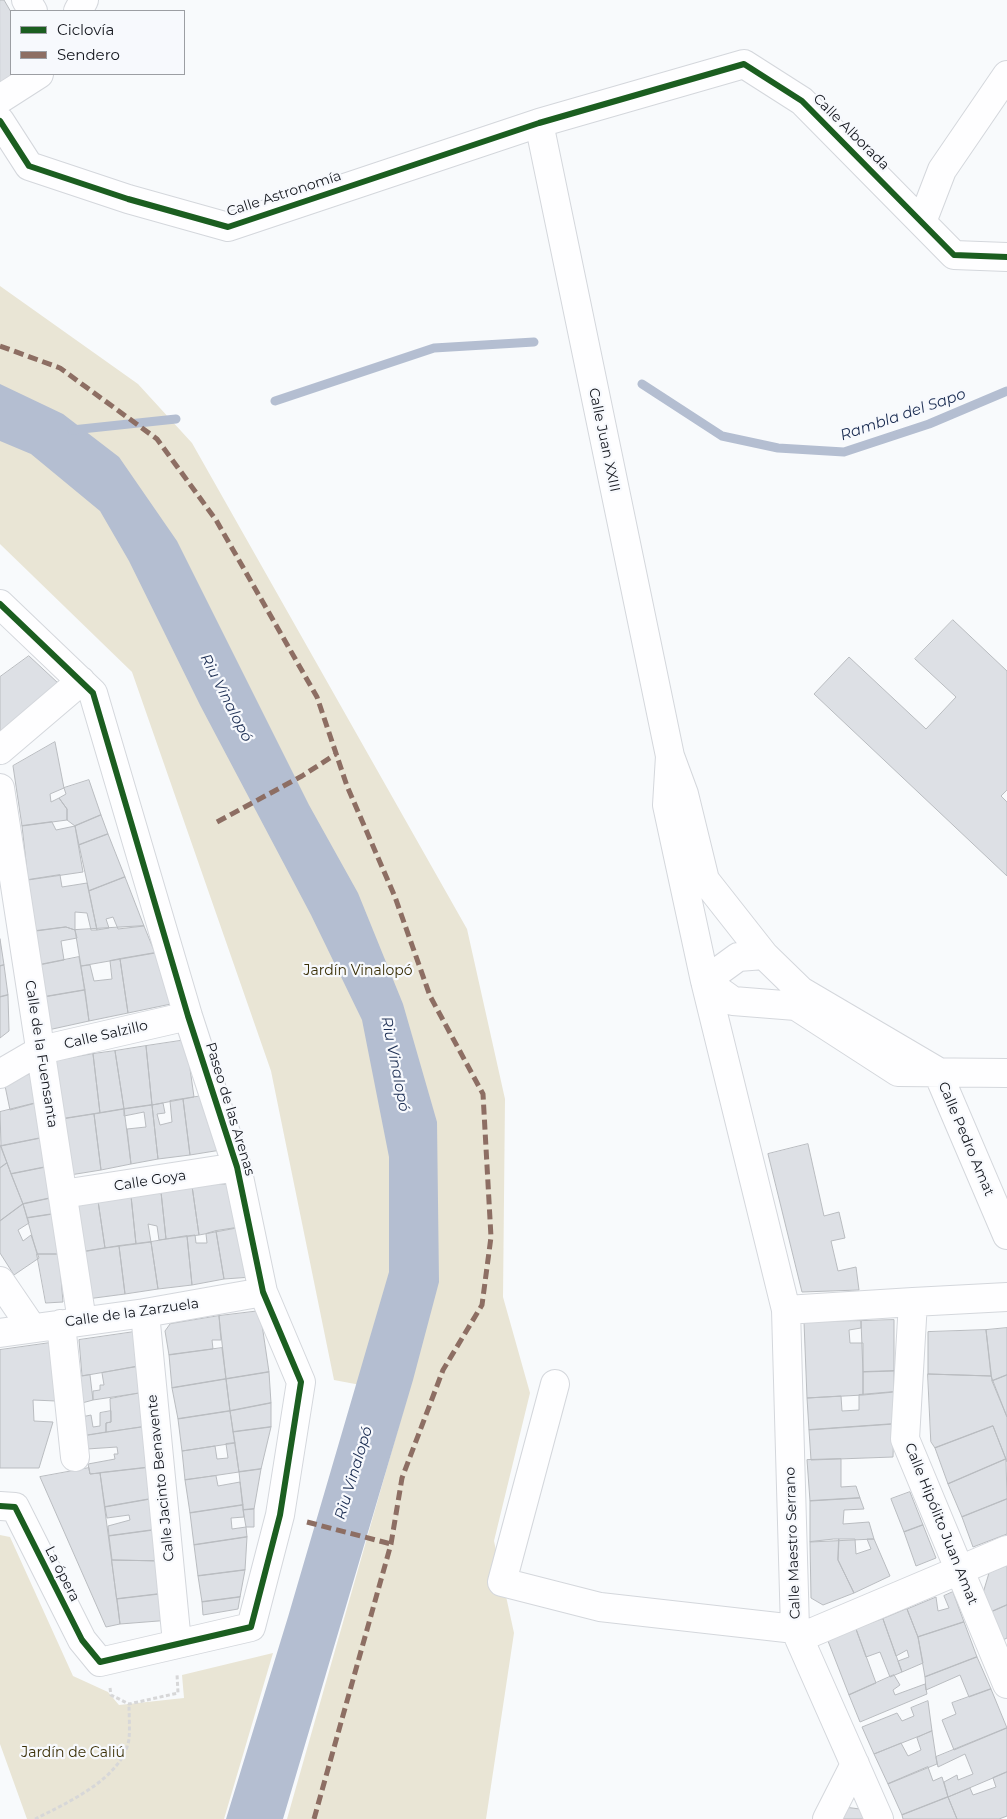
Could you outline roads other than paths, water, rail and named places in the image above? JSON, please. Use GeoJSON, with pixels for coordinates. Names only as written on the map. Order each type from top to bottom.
{"type":"FeatureCollection","features":[{"type":"Feature","properties":{"kind":"street","name":"Calle Alborada"},"geometry":{"type":"LineString","coordinates":[[539,123],[744,64],[802,101],[954,254],[1007,257]]}},
{"type":"Feature","properties":{"kind":"street"},"geometry":{"type":"LineString","coordinates":[[922,222],[942,170],[1007,74]]}},
{"type":"Feature","properties":{"kind":"street"},"geometry":{"type":"LineString","coordinates":[[0,99],[37,75]]}},
{"type":"Feature","properties":{"kind":"street","name":"Calle Astronomía"},"geometry":{"type":"LineString","coordinates":[[0,121],[29,166],[128,199],[228,227],[539,123]]}},
{"type":"Feature","properties":{"kind":"street","name":"Calle Juan XXIII"},"geometry":{"type":"LineString","coordinates":[[539,123],[670,756]]}},
{"type":"Feature","properties":{"kind":"street","name":"Paseo de las Arenas"},"geometry":{"type":"LineString","coordinates":[[0,604],[93,693],[188,1016],[237,1168],[263,1292],[301,1382],[280,1516],[250,1627],[100,1662]]}},
{"type":"Feature","properties":{"kind":"street"},"geometry":{"type":"LineString","coordinates":[[0,750],[81,681]]}},
{"type":"Feature","properties":{"kind":"street"},"geometry":{"type":"LineString","coordinates":[[670,756],[684,794],[705,880],[764,955],[800,991],[937,1071]]}},
{"type":"Feature","properties":{"kind":"street","name":"Calle Maestro Serrano"},"geometry":{"type":"LineString","coordinates":[[670,756],[667,805],[704,981],[786,1310],[797,1634],[879,1819]]}},
{"type":"Feature","properties":{"kind":"street","name":"Calle de la Fuensanta"},"geometry":{"type":"LineString","coordinates":[[0,788],[8,891],[41,1050],[62,1194],[71,1322],[75,1457]]}},
{"type":"Feature","properties":{"kind":"street"},"geometry":{"type":"LineString","coordinates":[[764,955],[738,957],[704,981],[733,1001],[796,1006],[898,1072],[1007,1073]]}},
{"type":"Feature","properties":{"kind":"street","name":"Calle Salzillo"},"geometry":{"type":"LineString","coordinates":[[0,1074],[41,1050],[188,1016]]}},
{"type":"Feature","properties":{"kind":"street","name":"Calle Pedro Amat"},"geometry":{"type":"LineString","coordinates":[[937,1071],[1007,1235]]}},
{"type":"Feature","properties":{"kind":"street","name":"Calle Goya"},"geometry":{"type":"LineString","coordinates":[[62,1194],[237,1168]]}},
{"type":"Feature","properties":{"kind":"street"},"geometry":{"type":"LineString","coordinates":[[0,1281],[32,1328]]}},
{"type":"Feature","properties":{"kind":"street","name":"Calle de la Zarzuela"},"geometry":{"type":"LineString","coordinates":[[0,1333],[145,1313],[263,1292]]}},
{"type":"Feature","properties":{"kind":"street"},"geometry":{"type":"LineString","coordinates":[[786,1310],[1007,1297]]}},
{"type":"Feature","properties":{"kind":"street","name":"Calle Hipólito Juan Amat"},"geometry":{"type":"LineString","coordinates":[[913,1302],[905,1439],[1007,1684]]}},
{"type":"Feature","properties":{"kind":"street","name":"Calle Jacinto Benavente"},"geometry":{"type":"LineString","coordinates":[[145,1313],[178,1643]]}},
{"type":"Feature","properties":{"kind":"street"},"geometry":{"type":"LineString","coordinates":[[555,1384],[502,1582],[600,1607],[797,1634],[1007,1550]]}},
{"type":"Feature","properties":{"kind":"street","name":"La ópera"},"geometry":{"type":"LineString","coordinates":[[0,1506],[15,1507],[82,1640],[100,1662]]}},
{"type":"Feature","properties":{"kind":"street"},"geometry":{"type":"LineString","coordinates":[[827,1819],[855,1764]]}},
{"type":"Feature","properties":{"kind":"water","name":"Riu Vinalopó"},"geometry":{"type":"Polygon","coordinates":[[[0,384],[63,414],[119,457],[177,541],[309,805],[358,893],[403,1004],[437,1122],[439,1282],[413,1380],[283,1819],[226,1819],[288,1617],[389,1272],[389,1157],[362,1020],[311,915],[200,705],[129,561],[100,511],[31,454],[0,441],[0,384]]]}},
{"type":"Feature","properties":{"kind":"waterway"},"geometry":{"type":"LineString","coordinates":[[275,401],[434,348],[534,342]]}},
{"type":"Feature","properties":{"kind":"waterway","name":"Rambla del Sapo"},"geometry":{"type":"LineString","coordinates":[[642,384],[722,436],[778,448],[844,452],[929,424],[1007,391]]}},
{"type":"Feature","properties":{"kind":"waterway"},"geometry":{"type":"LineString","coordinates":[[72,430],[176,419]]}},
{"type":"Feature","properties":{"kind":"park label","name":"Jardín Vinalopó"},"geometry":{"type":"Point","coordinates":[358,971]}},
{"type":"Feature","properties":{"kind":"park label","name":"Jardín de Caliú"},"geometry":{"type":"Point","coordinates":[73,1753]}}]}
